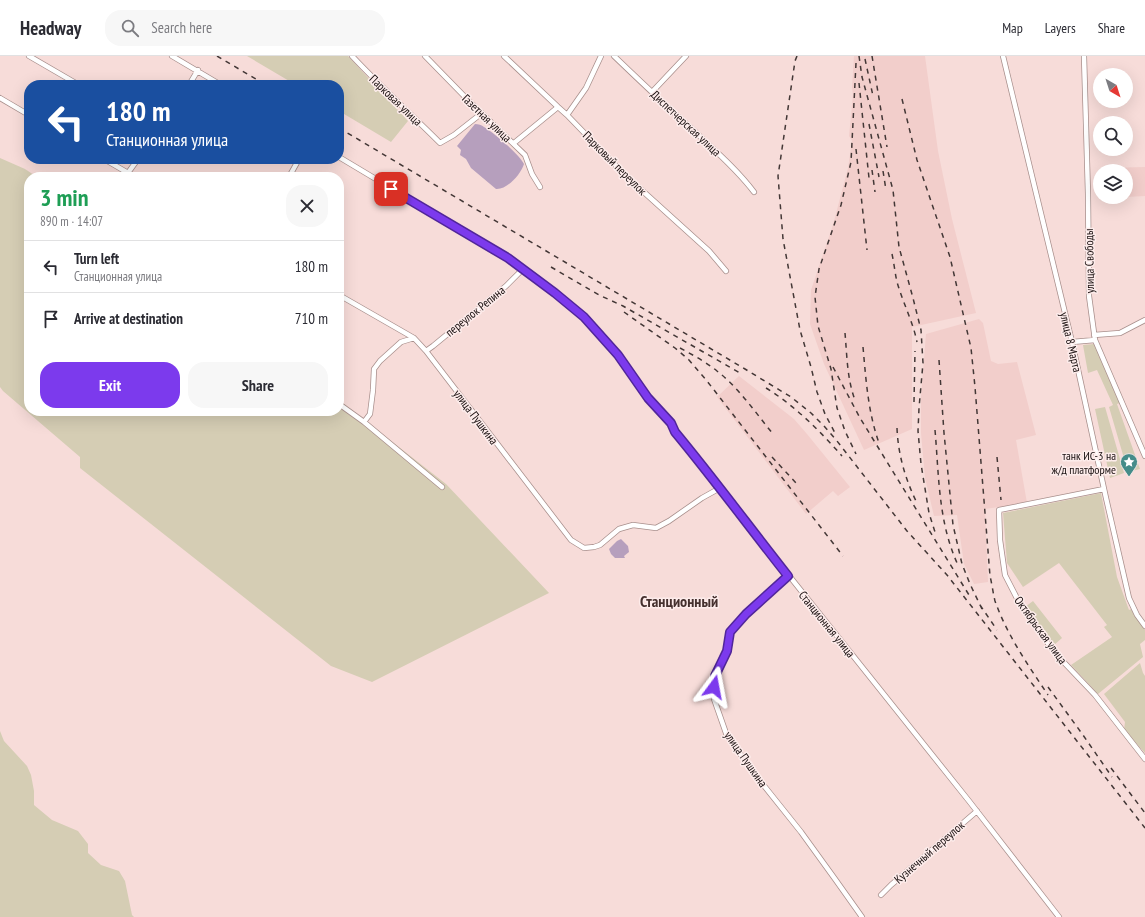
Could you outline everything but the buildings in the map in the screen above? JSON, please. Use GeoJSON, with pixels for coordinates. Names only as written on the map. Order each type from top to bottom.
{"type":"FeatureCollection","features":[{"type":"Feature","properties":{"kind":"street"},"geometry":{"type":"LineString","coordinates":[[29,56],[70,80]]}},
{"type":"Feature","properties":{"kind":"street"},"geometry":{"type":"LineString","coordinates":[[172,56],[213,80]]}},
{"type":"Feature","properties":{"kind":"street","name":"Парковая улица"},"geometry":{"type":"LineString","coordinates":[[352,56],[371,77],[415,117],[440,143],[454,135],[482,114]]}},
{"type":"Feature","properties":{"kind":"street","name":"Газетная улица"},"geometry":{"type":"LineString","coordinates":[[425,56],[525,155],[532,174],[540,186]]}},
{"type":"Feature","properties":{"kind":"street","name":"Парковый переулок"},"geometry":{"type":"LineString","coordinates":[[504,56],[567,115],[625,175],[709,251],[726,271]]}},
{"type":"Feature","properties":{"kind":"street"},"geometry":{"type":"LineString","coordinates":[[567,115],[586,88],[601,56]]}},
{"type":"Feature","properties":{"kind":"street","name":"Диспетчерская улица"},"geometry":{"type":"LineString","coordinates":[[614,56],[731,165],[754,192]]}},
{"type":"Feature","properties":{"kind":"street"},"geometry":{"type":"LineString","coordinates":[[652,92],[686,56]]}},
{"type":"Feature","properties":{"kind":"street","name":"улица 8 Марта"},"geometry":{"type":"LineString","coordinates":[[1003,56],[1072,342],[1129,598],[1137,615],[1145,626]]}},
{"type":"Feature","properties":{"kind":"street","name":"улица Свободы"},"geometry":{"type":"LineString","coordinates":[[1084,56],[1089,296],[1095,337],[1145,456]]}},
{"type":"Feature","properties":{"kind":"street"},"geometry":{"type":"LineString","coordinates":[[191,80],[198,70]]}},
{"type":"Feature","properties":{"kind":"street"},"geometry":{"type":"LineString","coordinates":[[0,98],[24,112]]}},
{"type":"Feature","properties":{"kind":"street"},"geometry":{"type":"LineString","coordinates":[[514,143],[558,107]]}},
{"type":"Feature","properties":{"kind":"street","name":"Станционная улица"},"geometry":{"type":"LineString","coordinates":[[344,160],[508,258],[584,317],[618,355],[648,398],[671,423],[675,432],[788,576],[977,811],[1059,917]]}},
{"type":"Feature","properties":{"kind":"street"},"geometry":{"type":"LineString","coordinates":[[111,164],[122,172]]}},
{"type":"Feature","properties":{"kind":"street","name":"переулок Репина"},"geometry":{"type":"LineString","coordinates":[[426,351],[506,286],[523,269]]}},
{"type":"Feature","properties":{"kind":"street","name":"улица Пушкина"},"geometry":{"type":"LineString","coordinates":[[344,298],[414,338],[426,351],[571,540],[584,548],[600,545],[619,529],[633,525],[656,528],[720,488]]}},
{"type":"Feature","properties":{"kind":"street"},"geometry":{"type":"LineString","coordinates":[[1072,342],[1120,333],[1145,320]]}},
{"type":"Feature","properties":{"kind":"street"},"geometry":{"type":"LineString","coordinates":[[364,422],[370,414],[374,369],[380,361],[401,342],[414,338]]}},
{"type":"Feature","properties":{"kind":"street"},"geometry":{"type":"LineString","coordinates":[[344,408],[364,422],[442,487]]}},
{"type":"Feature","properties":{"kind":"street","name":"Октябрьская улица"},"geometry":{"type":"LineString","coordinates":[[1104,489],[999,510],[1000,540],[1005,576],[1022,608],[1055,653],[1095,695],[1145,759]]}},
{"type":"Feature","properties":{"kind":"street","name":"улица Пушкина"},"geometry":{"type":"LineString","coordinates":[[788,576],[746,614],[730,632],[727,651],[715,676],[714,699],[727,736],[801,832],[862,917]]}},
{"type":"Feature","properties":{"kind":"street","name":"Кузнечный переулок"},"geometry":{"type":"LineString","coordinates":[[881,895],[977,811]]}},
{"type":"Feature","properties":{"kind":"shaded area"},"geometry":{"type":"Polygon","coordinates":[[[247,56],[348,56],[408,121],[391,142],[344,114],[344,80],[288,80],[247,56]]]}},
{"type":"Feature","properties":{"kind":"shaded area"},"geometry":{"type":"Polygon","coordinates":[[[854,56],[925,56],[938,151],[952,219],[976,313],[912,327],[912,429],[864,450],[824,364],[810,324],[811,290],[833,225],[848,168],[852,141],[849,136],[853,95],[852,87],[854,56]]]}},
{"type":"Feature","properties":{"kind":"shaded area"},"geometry":{"type":"Polygon","coordinates":[[[475,124],[479,124],[500,139],[512,149],[524,164],[517,177],[505,187],[496,189],[471,168],[466,159],[460,155],[461,150],[457,146],[475,124]]]}},
{"type":"Feature","properties":{"kind":"shaded area"},"geometry":{"type":"Polygon","coordinates":[[[0,158],[30,172],[24,172],[24,409],[0,387],[0,158]]]}},
{"type":"Feature","properties":{"kind":"shaded area"},"geometry":{"type":"Polygon","coordinates":[[[1133,167],[1145,167],[1145,196],[1133,197],[1133,167]]]}},
{"type":"Feature","properties":{"kind":"shaded area"},"geometry":{"type":"Polygon","coordinates":[[[979,319],[983,323],[991,361],[998,364],[1017,362],[1036,435],[1016,440],[1027,503],[985,509],[988,582],[974,584],[964,564],[957,515],[934,516],[925,478],[921,433],[921,396],[926,334],[979,319]]]}},
{"type":"Feature","properties":{"kind":"shaded area"},"geometry":{"type":"Polygon","coordinates":[[[1094,344],[1120,403],[1117,404],[1140,469],[1128,472],[1109,407],[1113,405],[1097,370],[1088,373],[1083,345],[1094,344]]]}},
{"type":"Feature","properties":{"kind":"shaded area"},"geometry":{"type":"Polygon","coordinates":[[[739,376],[794,419],[850,487],[838,496],[833,491],[806,514],[717,397],[739,376]]]}},
{"type":"Feature","properties":{"kind":"shaded area"},"geometry":{"type":"Polygon","coordinates":[[[344,404],[446,484],[549,593],[372,682],[331,666],[80,468],[80,457],[32,416],[344,416],[344,404]]]}},
{"type":"Feature","properties":{"kind":"shaded area"},"geometry":{"type":"Polygon","coordinates":[[[1105,407],[1124,473],[1110,478],[1095,409],[1105,407]]]}},
{"type":"Feature","properties":{"kind":"shaded area"},"geometry":{"type":"Polygon","coordinates":[[[1101,493],[1117,577],[1129,610],[1131,609],[1145,630],[1145,640],[1140,644],[1143,657],[1098,694],[1071,665],[1112,637],[1104,627],[1107,625],[1059,563],[1023,587],[1007,563],[1003,513],[1101,493]]]}},
{"type":"Feature","properties":{"kind":"shaded area"},"geometry":{"type":"Polygon","coordinates":[[[621,539],[628,546],[629,552],[624,556],[625,558],[615,558],[609,549],[621,539]]]}},
{"type":"Feature","properties":{"kind":"shaded area"},"geometry":{"type":"Polygon","coordinates":[[[1033,601],[1062,638],[1054,645],[1025,607],[1033,601]]]}},
{"type":"Feature","properties":{"kind":"shaded area"},"geometry":{"type":"Polygon","coordinates":[[[1140,663],[1145,676],[1145,753],[1124,730],[1125,722],[1104,694],[1140,663]]]}},
{"type":"Feature","properties":{"kind":"shaded area"},"geometry":{"type":"Polygon","coordinates":[[[0,731],[4,741],[27,766],[31,775],[34,791],[34,805],[52,820],[78,831],[88,844],[88,853],[101,865],[119,871],[125,881],[132,915],[134,917],[0,917],[0,731]]]}},
{"type":"Feature","properties":{"kind":"railway"},"geometry":{"type":"LineString","coordinates":[[217,56],[258,80]]}},
{"type":"Feature","properties":{"kind":"railway"},"geometry":{"type":"LineString","coordinates":[[797,56],[778,176],[783,239],[800,330],[817,392],[825,414],[835,433]]}},
{"type":"Feature","properties":{"kind":"railway"},"geometry":{"type":"LineString","coordinates":[[859,56],[862,77],[893,190],[899,247],[921,330],[923,363],[918,431],[921,464],[929,513],[935,532]]}},
{"type":"Feature","properties":{"kind":"railway"},"geometry":{"type":"LineString","coordinates":[[872,56],[887,147]]}},
{"type":"Feature","properties":{"kind":"railway"},"geometry":{"type":"LineString","coordinates":[[865,59],[873,96]]}},
{"type":"Feature","properties":{"kind":"railway"},"geometry":{"type":"LineString","coordinates":[[856,63],[851,162],[841,205],[819,269],[815,297],[818,326],[831,369],[837,408],[845,431],[856,454]]}},
{"type":"Feature","properties":{"kind":"railway"},"geometry":{"type":"LineString","coordinates":[[859,83],[869,178]]}},
{"type":"Feature","properties":{"kind":"railway"},"geometry":{"type":"LineString","coordinates":[[902,99],[917,160],[950,257],[971,348],[990,576],[995,601],[1012,638],[1048,695]]}},
{"type":"Feature","properties":{"kind":"railway"},"geometry":{"type":"LineString","coordinates":[[869,124],[879,177]]}},
{"type":"Feature","properties":{"kind":"railway"},"geometry":{"type":"LineString","coordinates":[[344,131],[745,369],[791,397],[811,413],[837,441],[907,531],[947,575],[1145,828]]}},
{"type":"Feature","properties":{"kind":"railway"},"geometry":{"type":"LineString","coordinates":[[856,149],[867,250]]}},
{"type":"Feature","properties":{"kind":"railway"},"geometry":{"type":"LineString","coordinates":[[872,170],[875,192]]}},
{"type":"Feature","properties":{"kind":"railway"},"geometry":{"type":"LineString","coordinates":[[883,171],[886,190]]}},
{"type":"Feature","properties":{"kind":"railway"},"geometry":{"type":"LineString","coordinates":[[892,254],[897,282],[917,342]]}},
{"type":"Feature","properties":{"kind":"railway"},"geometry":{"type":"LineString","coordinates":[[551,267],[599,295],[623,306],[740,373]]}},
{"type":"Feature","properties":{"kind":"railway"},"geometry":{"type":"LineString","coordinates":[[624,312],[675,348],[689,360],[843,556]]}},
{"type":"Feature","properties":{"kind":"railway"},"geometry":{"type":"LineString","coordinates":[[845,333],[849,375],[855,400]]}},
{"type":"Feature","properties":{"kind":"railway"},"geometry":{"type":"LineString","coordinates":[[863,347],[866,384],[872,420],[879,443]]}},
{"type":"Feature","properties":{"kind":"railway"},"geometry":{"type":"LineString","coordinates":[[680,348],[695,356],[725,378],[773,434]]}},
{"type":"Feature","properties":{"kind":"railway"},"geometry":{"type":"LineString","coordinates":[[914,402],[915,351]]}},
{"type":"Feature","properties":{"kind":"railway"},"geometry":{"type":"LineString","coordinates":[[939,360],[953,525],[962,564],[982,609]]}},
{"type":"Feature","properties":{"kind":"railway"},"geometry":{"type":"LineString","coordinates":[[833,367],[860,418],[969,595]]}},
{"type":"Feature","properties":{"kind":"railway"},"geometry":{"type":"LineString","coordinates":[[766,388],[787,402],[825,437],[842,456]]}},
{"type":"Feature","properties":{"kind":"railway"},"geometry":{"type":"LineString","coordinates":[[897,428],[903,466],[916,501]]}},
{"type":"Feature","properties":{"kind":"railway"},"geometry":{"type":"LineString","coordinates":[[935,430],[940,498],[951,549],[958,565]]}},
{"type":"Feature","properties":{"kind":"railway"},"geometry":{"type":"LineString","coordinates":[[772,457],[797,484]]}},
{"type":"Feature","properties":{"kind":"railway"},"geometry":{"type":"LineString","coordinates":[[997,457],[1001,500]]}},
{"type":"Feature","properties":{"kind":"railway"},"geometry":{"type":"LineString","coordinates":[[980,605],[997,630]]}},
{"type":"Feature","properties":{"kind":"railway"},"geometry":{"type":"LineString","coordinates":[[1048,687],[1112,777]]}},
{"type":"Feature","properties":{"kind":"railway"},"geometry":{"type":"LineString","coordinates":[[1111,768],[1145,813]]}},
{"type":"Feature","properties":{"kind":"place","name":"танк ИС-3 на ж/д платформе"},"geometry":{"type":"Point","coordinates":[1129,477]}},
{"type":"Feature","properties":{"kind":"district","name":"Станционный"},"geometry":{"type":"Point","coordinates":[679,601]}},
{"type":"Feature","properties":{"kind":"route"},"geometry":{"type":"LineString","coordinates":[[391,189],[508,258],[584,317],[618,355],[648,398],[671,423],[675,432],[715,481],[788,576],[746,614],[730,632],[727,651],[715,676],[714,687]]}}]}
